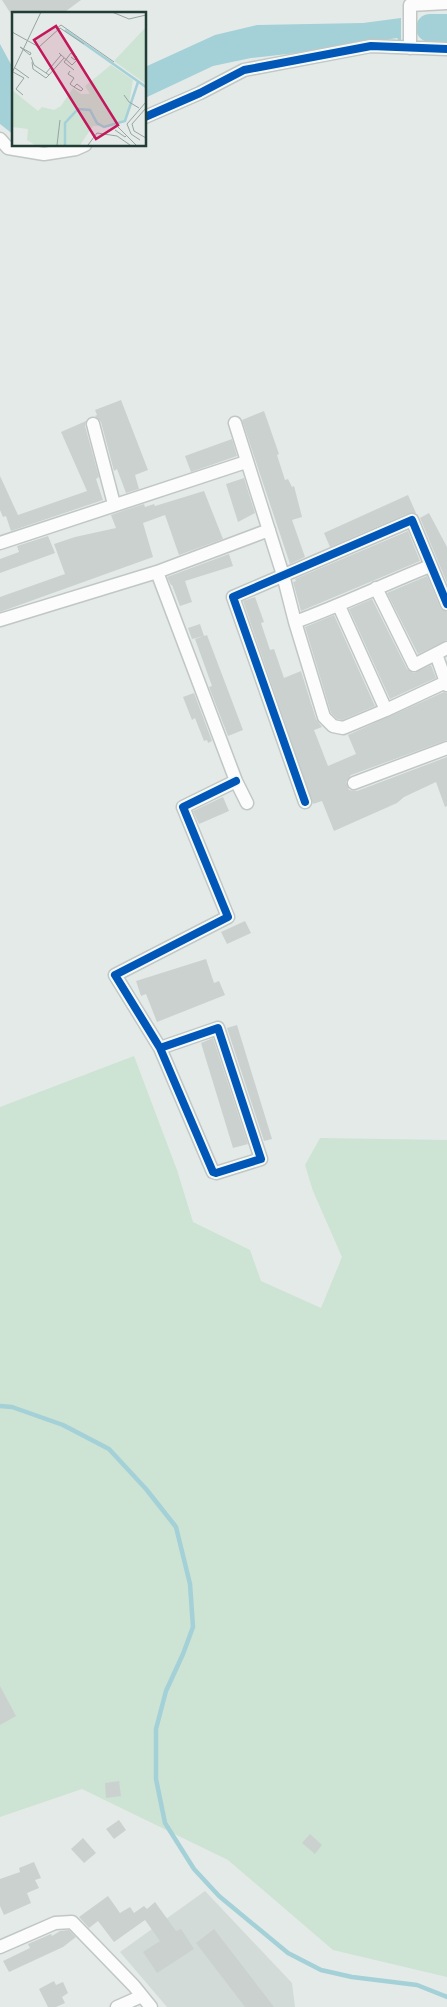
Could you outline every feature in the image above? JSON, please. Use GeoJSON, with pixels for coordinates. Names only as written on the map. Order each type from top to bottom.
{"type":"FeatureCollection","features":[{"type":"Feature","properties":{"kind":"street"},"geometry":{"type":"LineString","coordinates":[[410,48],[410,5],[447,3]]}},
{"type":"Feature","properties":{"kind":"street"},"geometry":{"type":"LineString","coordinates":[[146,117],[200,93],[244,70],[371,46],[447,49]]}},
{"type":"Feature","properties":{"kind":"street"},"geometry":{"type":"LineString","coordinates":[[0,139],[8,148],[44,154],[76,149],[83,146]]}},
{"type":"Feature","properties":{"kind":"street"},"geometry":{"type":"LineString","coordinates":[[234,423],[284,575],[295,622],[324,717],[333,726],[343,728],[446,684],[441,651],[414,665],[376,588]]}},
{"type":"Feature","properties":{"kind":"street"},"geometry":{"type":"LineString","coordinates":[[93,424],[114,504]]}},
{"type":"Feature","properties":{"kind":"street"},"geometry":{"type":"LineString","coordinates":[[1,539],[246,462]]}},
{"type":"Feature","properties":{"kind":"street"},"geometry":{"type":"LineString","coordinates":[[305,802],[233,597],[412,520],[447,604]]}},
{"type":"Feature","properties":{"kind":"street"},"geometry":{"type":"LineString","coordinates":[[0,620],[157,572],[269,530]]}},
{"type":"Feature","properties":{"kind":"street"},"geometry":{"type":"LineString","coordinates":[[295,622],[338,606],[430,566]]}},
{"type":"Feature","properties":{"kind":"street"},"geometry":{"type":"LineString","coordinates":[[157,572],[236,781],[248,803]]}},
{"type":"Feature","properties":{"kind":"street"},"geometry":{"type":"LineString","coordinates":[[338,606],[386,710]]}},
{"type":"Feature","properties":{"kind":"street"},"geometry":{"type":"LineString","coordinates":[[354,783],[447,748]]}},
{"type":"Feature","properties":{"kind":"street"},"geometry":{"type":"LineString","coordinates":[[160,1048],[218,1028],[261,1159],[216,1174],[213,1172],[160,1048],[115,975],[228,917],[183,807],[236,781]]}},
{"type":"Feature","properties":{"kind":"street"},"geometry":{"type":"LineString","coordinates":[[0,1948],[55,1923],[72,1922],[151,2007]]}},
{"type":"Feature","properties":{"kind":"street"},"geometry":{"type":"LineString","coordinates":[[117,2007],[142,1996]]}},
{"type":"Feature","properties":{"kind":"shaded area"},"geometry":{"type":"Polygon","coordinates":[[[205,1891],[292,1983],[295,2007],[167,2007],[120,1952],[205,1891]]]}},
{"type":"Feature","properties":{"kind":"green space"},"geometry":{"type":"Polygon","coordinates":[[[134,1056],[177,1170],[193,1222],[250,1250],[261,1281],[321,1308],[342,1257],[313,1191],[305,1165],[320,1138],[447,1140],[447,1977],[333,1950],[228,1860],[82,1789],[0,1817],[0,1107],[134,1056]]]}},
{"type":"Feature","properties":{"kind":"water"},"geometry":{"type":"Polygon","coordinates":[[[401,18],[401,43],[397,38],[323,50],[251,58],[213,66],[146,98],[146,67],[215,35],[257,25],[363,23],[401,18]]]}},
{"type":"Feature","properties":{"kind":"water"},"geometry":{"type":"Polygon","coordinates":[[[0,44],[12,66],[12,133],[0,124],[0,44]]]}},
{"type":"Feature","properties":{"kind":"building"},"geometry":{"type":"Polygon","coordinates":[[[2,0],[81,0],[65,12],[12,12],[11,14],[2,0]]]}},
{"type":"Feature","properties":{"kind":"building"},"geometry":{"type":"Polygon","coordinates":[[[121,400],[148,470],[135,475],[139,489],[126,493],[117,469],[114,471],[101,422],[95,416],[97,415],[95,410],[121,400]]]}},
{"type":"Feature","properties":{"kind":"building"},"geometry":{"type":"Polygon","coordinates":[[[264,411],[279,454],[277,455],[285,480],[288,479],[292,487],[294,486],[302,517],[292,520],[305,557],[290,564],[242,420],[264,411]]]}},
{"type":"Feature","properties":{"kind":"building"},"geometry":{"type":"Polygon","coordinates":[[[86,421],[85,426],[99,477],[96,479],[103,500],[11,531],[6,516],[3,517],[0,510],[0,476],[18,515],[87,491],[61,432],[86,421]]]}},
{"type":"Feature","properties":{"kind":"building"},"geometry":{"type":"Polygon","coordinates":[[[232,439],[237,456],[191,472],[185,456],[232,439]]]}},
{"type":"Feature","properties":{"kind":"building"},"geometry":{"type":"Polygon","coordinates":[[[244,478],[255,513],[238,522],[226,484],[244,478]]]}},
{"type":"Feature","properties":{"kind":"building"},"geometry":{"type":"Polygon","coordinates":[[[204,491],[223,539],[179,555],[165,515],[143,523],[153,557],[0,612],[0,597],[65,574],[54,544],[75,537],[116,528],[111,515],[125,510],[144,504],[145,507],[154,504],[155,506],[204,491]]]}},
{"type":"Feature","properties":{"kind":"building"},"geometry":{"type":"Polygon","coordinates":[[[408,495],[416,513],[409,513],[330,547],[324,533],[408,495]]]}},
{"type":"Feature","properties":{"kind":"building"},"geometry":{"type":"Polygon","coordinates":[[[429,513],[447,547],[447,583],[420,518],[429,513]]]}},
{"type":"Feature","properties":{"kind":"building"},"geometry":{"type":"Polygon","coordinates":[[[408,531],[420,561],[301,611],[293,582],[296,581],[295,579],[408,531]]]}},
{"type":"Feature","properties":{"kind":"building"},"geometry":{"type":"Polygon","coordinates":[[[48,536],[55,553],[0,573],[0,559],[19,552],[17,546],[48,536]]]}},
{"type":"Feature","properties":{"kind":"building"},"geometry":{"type":"Polygon","coordinates":[[[229,554],[233,566],[185,581],[192,602],[180,606],[167,577],[229,554]]]}},
{"type":"Feature","properties":{"kind":"building"},"geometry":{"type":"Polygon","coordinates":[[[427,576],[440,607],[447,612],[447,640],[418,654],[387,593],[427,576]]]}},
{"type":"Feature","properties":{"kind":"building"},"geometry":{"type":"Polygon","coordinates":[[[255,597],[264,622],[261,623],[270,650],[274,649],[284,678],[301,671],[316,719],[322,727],[314,730],[328,766],[356,754],[348,735],[444,692],[447,693],[447,740],[351,775],[346,782],[349,790],[357,791],[447,757],[447,806],[445,807],[436,782],[404,797],[397,803],[334,831],[322,801],[313,804],[243,601],[255,597]]]}},
{"type":"Feature","properties":{"kind":"building"},"geometry":{"type":"Polygon","coordinates":[[[372,599],[407,669],[414,673],[431,665],[436,678],[390,699],[349,609],[372,599]]]}},
{"type":"Feature","properties":{"kind":"building"},"geometry":{"type":"Polygon","coordinates":[[[334,615],[375,706],[342,720],[337,719],[331,713],[305,627],[334,615]]]}},
{"type":"Feature","properties":{"kind":"building"},"geometry":{"type":"Polygon","coordinates":[[[200,624],[204,636],[192,639],[188,628],[200,624]]]}},
{"type":"Feature","properties":{"kind":"building"},"geometry":{"type":"Polygon","coordinates":[[[207,635],[243,730],[228,736],[209,687],[212,686],[195,639],[207,635]]]}},
{"type":"Feature","properties":{"kind":"building"},"geometry":{"type":"Polygon","coordinates":[[[194,693],[212,741],[208,743],[207,740],[204,741],[195,718],[192,720],[183,697],[194,693]]]}},
{"type":"Feature","properties":{"kind":"building"},"geometry":{"type":"Polygon","coordinates":[[[223,797],[229,811],[199,824],[193,811],[223,797]]]}},
{"type":"Feature","properties":{"kind":"building"},"geometry":{"type":"Polygon","coordinates":[[[245,921],[251,933],[227,944],[221,932],[245,921]]]}},
{"type":"Feature","properties":{"kind":"building"},"geometry":{"type":"Polygon","coordinates":[[[206,959],[214,983],[219,981],[225,995],[157,1022],[146,994],[141,996],[136,981],[206,959]]]}},
{"type":"Feature","properties":{"kind":"building"},"geometry":{"type":"Polygon","coordinates":[[[237,1025],[272,1139],[264,1141],[227,1028],[237,1025]]]}},
{"type":"Feature","properties":{"kind":"building"},"geometry":{"type":"Polygon","coordinates":[[[213,1038],[248,1144],[233,1148],[201,1043],[213,1038]]]}},
{"type":"Feature","properties":{"kind":"building"},"geometry":{"type":"Polygon","coordinates":[[[0,1686],[16,1716],[0,1725],[0,1686]]]}},
{"type":"Feature","properties":{"kind":"building"},"geometry":{"type":"Polygon","coordinates":[[[119,1781],[121,1796],[106,1798],[105,1783],[119,1781]]]}},
{"type":"Feature","properties":{"kind":"building"},"geometry":{"type":"Polygon","coordinates":[[[119,1820],[126,1830],[114,1839],[106,1829],[119,1820]]]}},
{"type":"Feature","properties":{"kind":"building"},"geometry":{"type":"Polygon","coordinates":[[[310,1834],[322,1845],[315,1854],[302,1843],[310,1834]]]}},
{"type":"Feature","properties":{"kind":"building"},"geometry":{"type":"Polygon","coordinates":[[[83,1838],[96,1853],[84,1863],[71,1849],[83,1838]]]}},
{"type":"Feature","properties":{"kind":"building"},"geometry":{"type":"Polygon","coordinates":[[[34,1862],[41,1878],[35,1880],[39,1888],[27,1893],[31,1903],[4,1915],[0,1906],[0,1879],[20,1872],[19,1868],[34,1862]]]}},
{"type":"Feature","properties":{"kind":"building"},"geometry":{"type":"Polygon","coordinates":[[[108,1896],[120,1913],[130,1907],[134,1913],[144,1906],[147,1909],[155,1902],[176,1931],[181,1929],[194,1949],[157,1973],[143,1952],[160,1941],[145,1920],[114,1942],[98,1921],[89,1928],[79,1917],[108,1896]]]}},
{"type":"Feature","properties":{"kind":"building"},"geometry":{"type":"Polygon","coordinates":[[[214,1929],[274,2007],[245,2007],[196,1943],[214,1929]]]}},
{"type":"Feature","properties":{"kind":"building"},"geometry":{"type":"Polygon","coordinates":[[[69,1930],[76,1937],[63,1947],[9,1972],[3,1961],[30,1948],[28,1944],[51,1934],[52,1936],[60,1931],[69,1930]]]}},
{"type":"Feature","properties":{"kind":"building"},"geometry":{"type":"Polygon","coordinates":[[[54,1981],[56,1985],[63,1982],[68,1993],[62,1997],[65,2003],[56,2007],[48,2007],[39,1989],[54,1981]]]}},
{"type":"Feature","properties":{"kind":"waterway"},"geometry":{"type":"LineString","coordinates":[[430,28],[447,28]]}},
{"type":"Feature","properties":{"kind":"waterway"},"geometry":{"type":"LineString","coordinates":[[0,1406],[12,1407],[63,1425],[109,1449],[146,1489],[176,1527],[190,1584],[193,1627],[166,1691],[156,1729],[156,1779],[165,1823],[194,1869],[219,1896],[288,1953],[321,1970],[352,1977],[417,1985],[447,1997]]}},
{"type":"Feature","properties":{"kind":"cycle path"},"geometry":{"type":"LineString","coordinates":[[146,117],[200,93],[244,70],[371,46],[447,49]]}},
{"type":"Feature","properties":{"kind":"cycle path"},"geometry":{"type":"LineString","coordinates":[[305,802],[233,597],[412,520],[447,604]]}},
{"type":"Feature","properties":{"kind":"cycle path"},"geometry":{"type":"LineString","coordinates":[[160,1048],[213,1172],[216,1173],[261,1159],[218,1028],[160,1048],[115,975],[228,917],[183,807],[236,781]]}}]}
